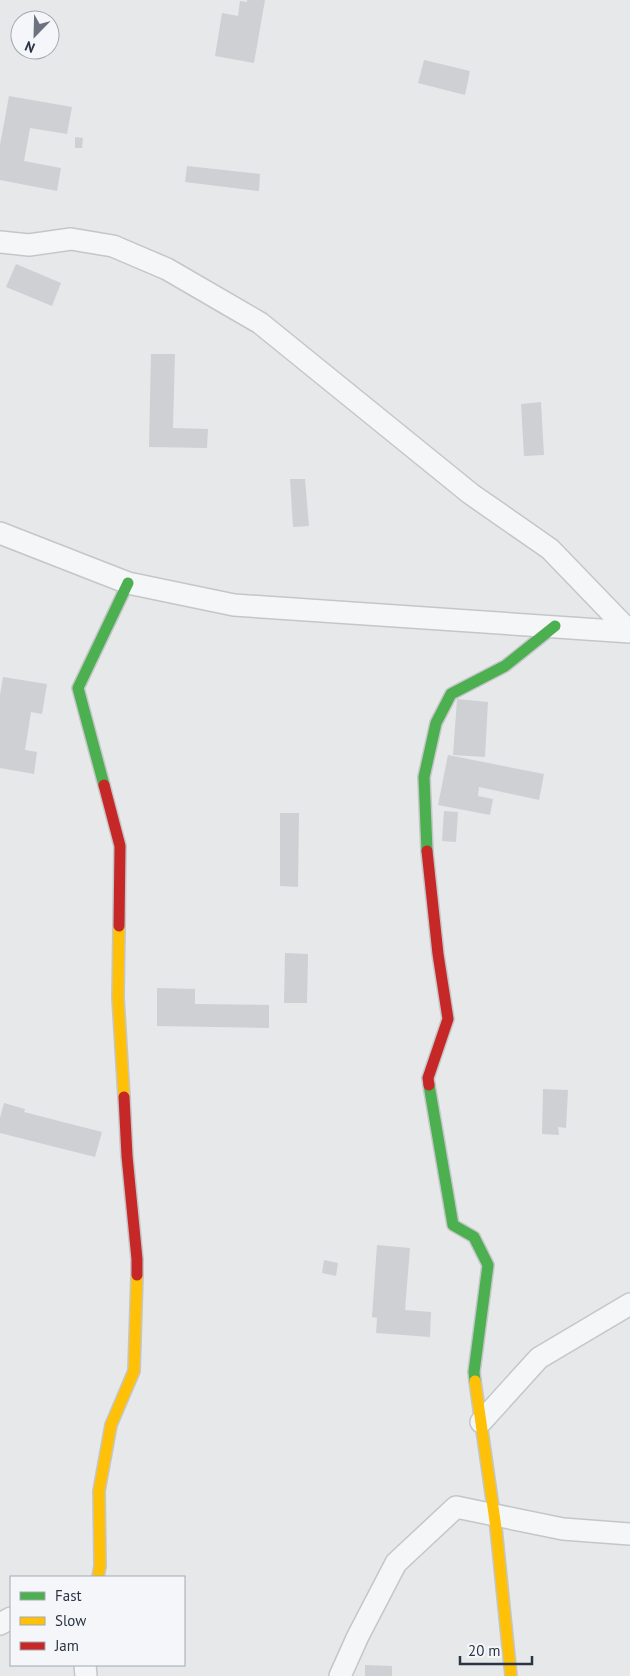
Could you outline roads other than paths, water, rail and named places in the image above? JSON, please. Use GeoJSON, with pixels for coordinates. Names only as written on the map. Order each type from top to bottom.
{"type":"FeatureCollection","features":[{"type":"Feature","properties":{"kind":"street"},"geometry":{"type":"LineString","coordinates":[[0,242],[29,245],[71,239],[113,246],[167,269],[260,323],[471,494],[550,549],[630,632]]}},
{"type":"Feature","properties":{"kind":"street"},"geometry":{"type":"LineString","coordinates":[[0,533],[128,583],[234,605],[630,632]]}},
{"type":"Feature","properties":{"kind":"street"},"geometry":{"type":"LineString","coordinates":[[85,1576],[99,1572],[99,1491],[111,1425],[134,1371],[137,1259],[127,1156],[118,998],[120,846],[78,688],[128,583]]}},
{"type":"Feature","properties":{"kind":"street"},"geometry":{"type":"LineString","coordinates":[[511,1676],[494,1514],[474,1372],[488,1265],[474,1237],[453,1225],[428,1078],[448,1019],[438,954],[426,845],[424,776],[436,723],[450,694],[505,666],[555,626]]}},
{"type":"Feature","properties":{"kind":"street"},"geometry":{"type":"LineString","coordinates":[[481,1422],[539,1358],[630,1304]]}},
{"type":"Feature","properties":{"kind":"street"},"geometry":{"type":"LineString","coordinates":[[340,1676],[358,1636],[396,1564],[456,1506],[563,1529],[630,1534]]}}]}
